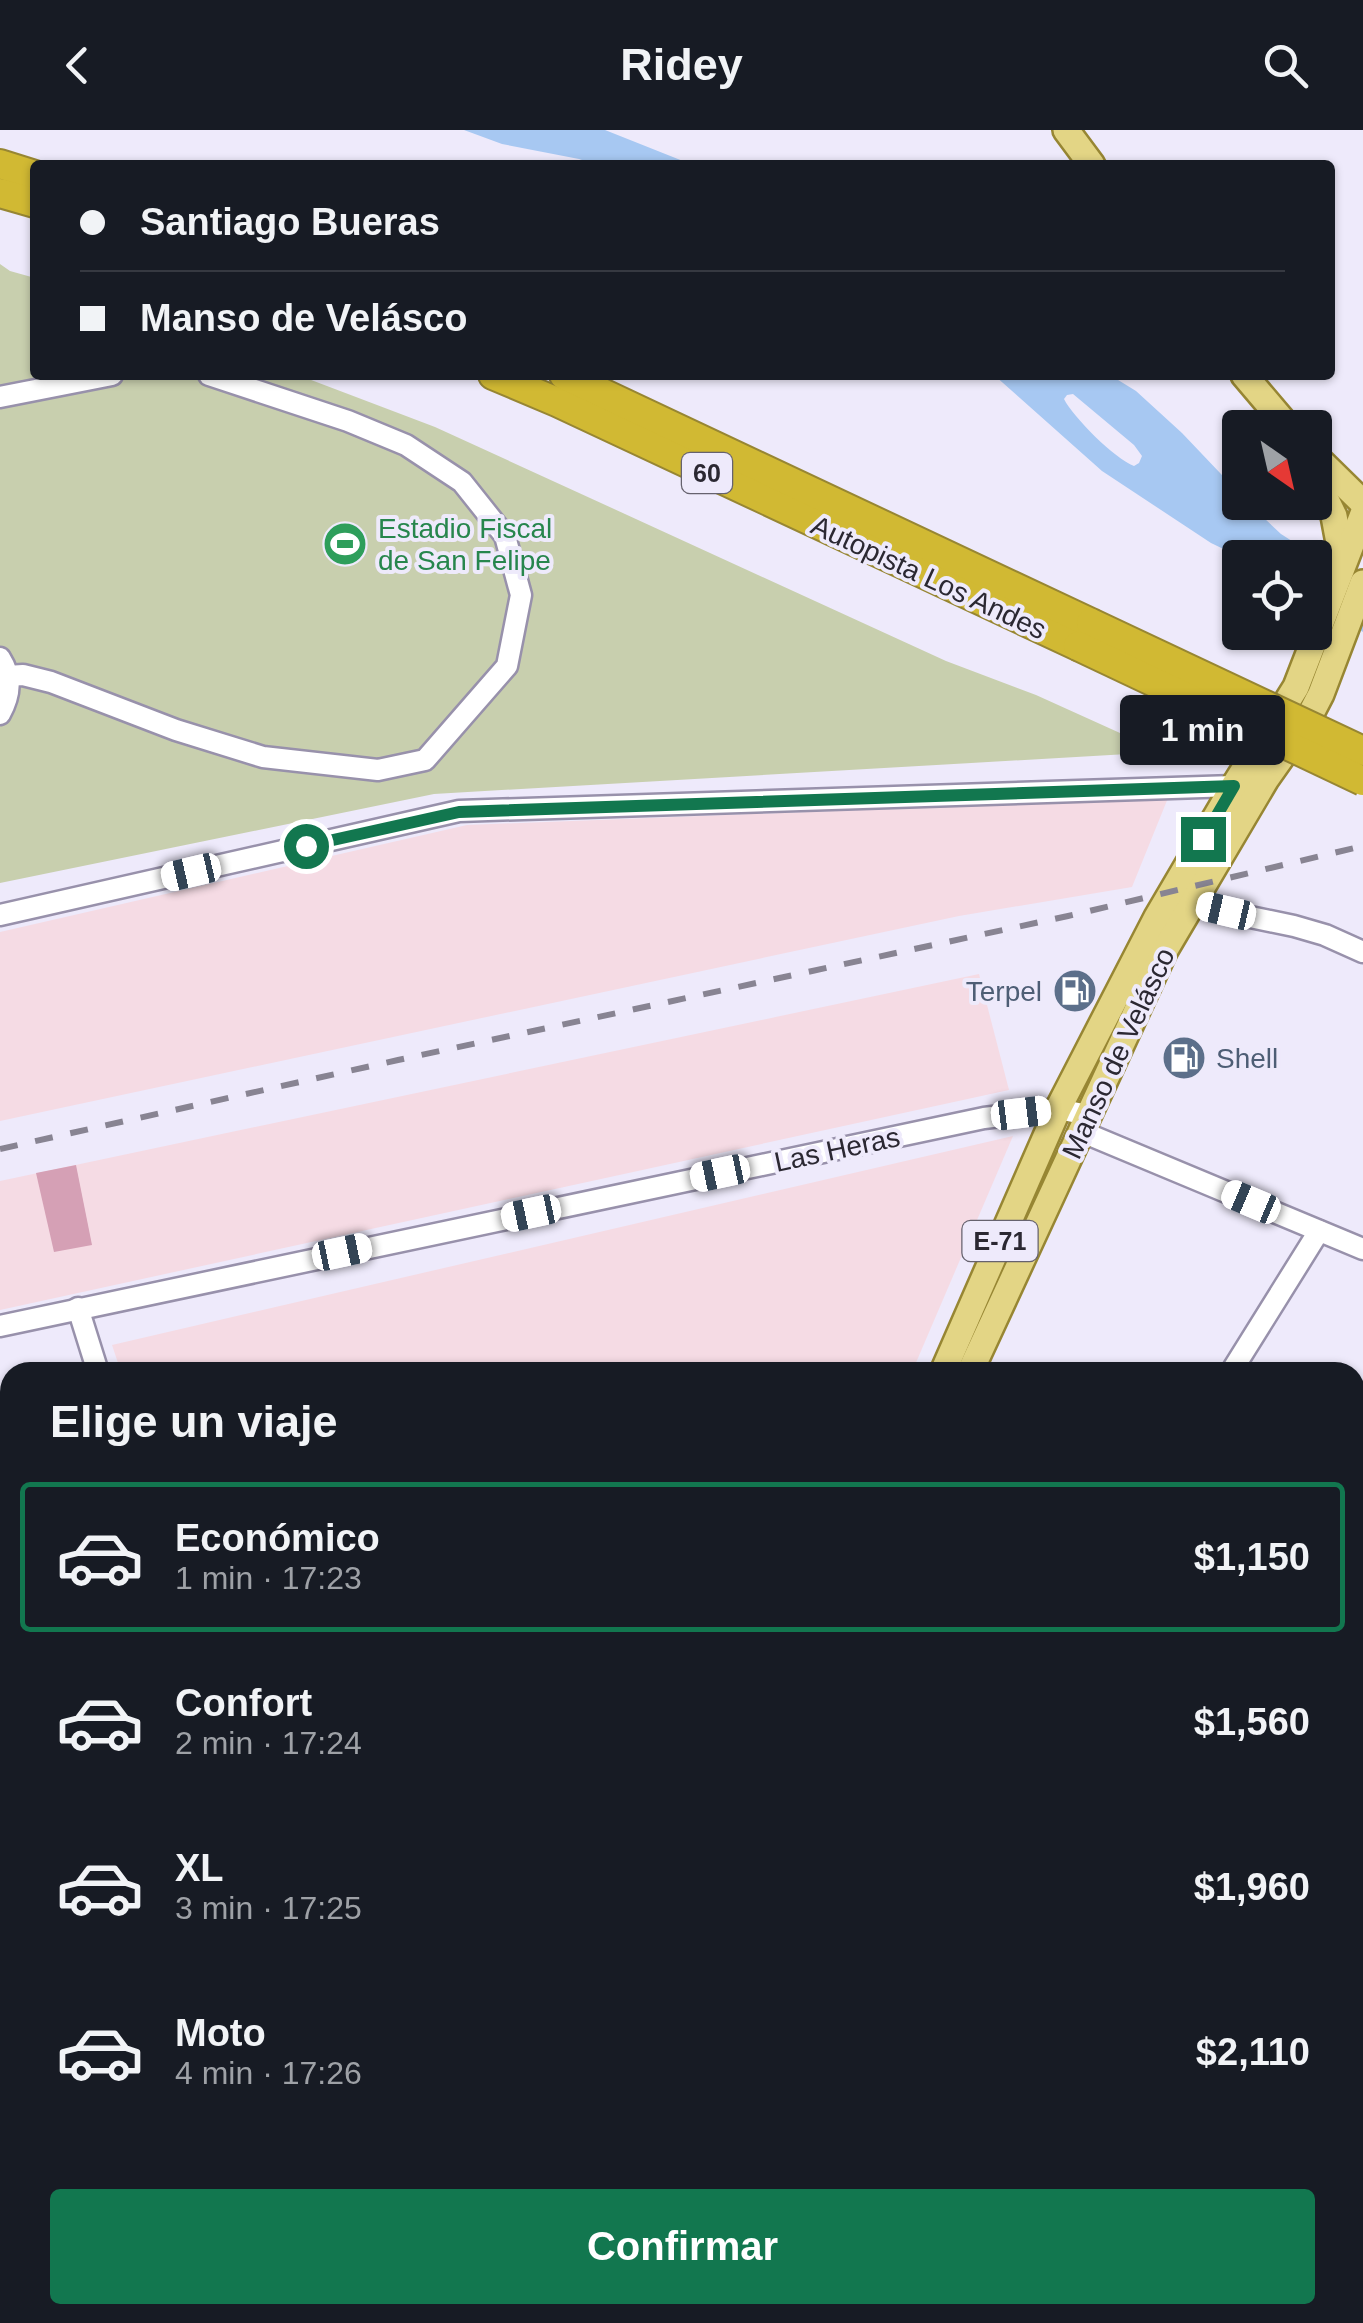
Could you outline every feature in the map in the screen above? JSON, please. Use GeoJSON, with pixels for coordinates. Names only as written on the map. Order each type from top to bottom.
{"type":"FeatureCollection","features":[{"type":"Feature","properties":{"kind":"highway"},"geometry":{"type":"LineString","coordinates":[[0,164],[30,173]]}},
{"type":"Feature","properties":{"kind":"highway"},"geometry":{"type":"LineString","coordinates":[[0,192],[30,202]]}},
{"type":"Feature","properties":{"kind":"highway","name":"Autopista Los Andes"},"geometry":{"type":"LineString","coordinates":[[504,380],[1085,635],[1363,751]]}},
{"type":"Feature","properties":{"kind":"highway","name":"Autopista Los Andes"},"geometry":{"type":"LineString","coordinates":[[574,380],[1085,635],[1363,781]]}},
{"type":"Feature","properties":{"kind":"main road"},"geometry":{"type":"LineString","coordinates":[[1066,130],[1088,160]]}},
{"type":"Feature","properties":{"kind":"main road"},"geometry":{"type":"LineString","coordinates":[[1248,380],[1274,410]]}},
{"type":"Feature","properties":{"kind":"main road"},"geometry":{"type":"LineString","coordinates":[[1332,463],[1363,480]]}},
{"type":"Feature","properties":{"kind":"main road"},"geometry":{"type":"LineString","coordinates":[[1332,471],[1363,502]]}},
{"type":"Feature","properties":{"kind":"main road"},"geometry":{"type":"LineString","coordinates":[[1332,512],[1343,564]]}},
{"type":"Feature","properties":{"kind":"main road","name":"Manso de Velásco"},"geometry":{"type":"LineString","coordinates":[[975,1362],[1165,950],[1266,779],[1307,721],[1309,691],[1343,564],[1363,514]]}},
{"type":"Feature","properties":{"kind":"main road","name":"Manso de Velásco"},"geometry":{"type":"LineString","coordinates":[[946,1362],[1058,1109],[1165,902],[1263,743],[1309,691],[1363,582]]}},
{"type":"Feature","properties":{"kind":"street"},"geometry":{"type":"LineString","coordinates":[[0,397],[87,380]]}},
{"type":"Feature","properties":{"kind":"street"},"geometry":{"type":"LineString","coordinates":[[4,667],[176,730],[263,757],[378,770],[425,760],[507,666],[522,596],[506,536],[462,482],[406,444],[224,380]]}},
{"type":"Feature","properties":{"kind":"street"},"geometry":{"type":"LineString","coordinates":[[0,714],[10,689],[4,667]]}},
{"type":"Feature","properties":{"kind":"street"},"geometry":{"type":"LineString","coordinates":[[0,915],[459,812],[1234,786],[1266,779]]}},
{"type":"Feature","properties":{"kind":"street"},"geometry":{"type":"LineString","coordinates":[[1165,902],[1192,903],[1325,935],[1363,952]]}},
{"type":"Feature","properties":{"kind":"street","name":"Las Heras"},"geometry":{"type":"LineString","coordinates":[[0,1326],[984,1118],[1058,1109],[1363,1249]]}},
{"type":"Feature","properties":{"kind":"street"},"geometry":{"type":"LineString","coordinates":[[1237,1362],[1319,1230]]}},
{"type":"Feature","properties":{"kind":"street"},"geometry":{"type":"LineString","coordinates":[[78,1308],[95,1362]]}},
{"type":"Feature","properties":{"kind":"shaded area"},"geometry":{"type":"Polygon","coordinates":[[[1168,798],[1132,887],[959,916],[0,1121],[0,932],[467,825],[1168,798]]]}},
{"type":"Feature","properties":{"kind":"shaded area"},"geometry":{"type":"Polygon","coordinates":[[[979,974],[1009,1090],[0,1310],[0,1181],[979,974]]]}},
{"type":"Feature","properties":{"kind":"shaded area"},"geometry":{"type":"Polygon","coordinates":[[[1013,1136],[916,1362],[118,1362],[112,1345],[1013,1136]]]}},
{"type":"Feature","properties":{"kind":"green space","name":"Estadio Fiscal de San Felipe"},"geometry":{"type":"Polygon","coordinates":[[[0,264],[30,277],[30,380],[311,380],[435,427],[946,661],[1036,695],[1162,752],[434,794],[0,883],[0,264]]]}},
{"type":"Feature","properties":{"kind":"water"},"geometry":{"type":"Polygon","coordinates":[[[464,130],[605,130],[680,160],[582,160],[502,144],[464,130]]]}},
{"type":"Feature","properties":{"kind":"water"},"geometry":{"type":"Polygon","coordinates":[[[1000,380],[1118,380],[1136,391],[1222,475],[1222,520],[1266,520],[1290,540],[1222,540],[1222,548],[1102,471],[1000,380]],[[1073,394],[1067,395],[1064,399],[1095,437],[1134,466],[1142,456],[1134,445],[1073,394]]]}},
{"type":"Feature","properties":{"kind":"water"},"geometry":{"type":"Polygon","coordinates":[[[1332,565],[1363,582],[1363,632],[1332,613],[1332,565]]]}},
{"type":"Feature","properties":{"kind":"building"},"geometry":{"type":"Polygon","coordinates":[[[76,1165],[92,1245],[54,1252],[36,1173],[76,1165]]]}},
{"type":"Feature","properties":{"kind":"railway"},"geometry":{"type":"LineString","coordinates":[[0,1149],[1068,916],[1363,846]]}},
{"type":"Feature","properties":{"kind":"place","name":"Estadio Fiscal de San Felipe"},"geometry":{"type":"Point","coordinates":[345,544]}},
{"type":"Feature","properties":{"kind":"place","name":"Terpel"},"geometry":{"type":"Point","coordinates":[1075,991]}},
{"type":"Feature","properties":{"kind":"place","name":"Shell"},"geometry":{"type":"Point","coordinates":[1184,1058]}},
{"type":"Feature","properties":{"kind":"route"},"geometry":{"type":"LineString","coordinates":[[306,846],[459,812],[1234,786],[1203,839]]}}]}
